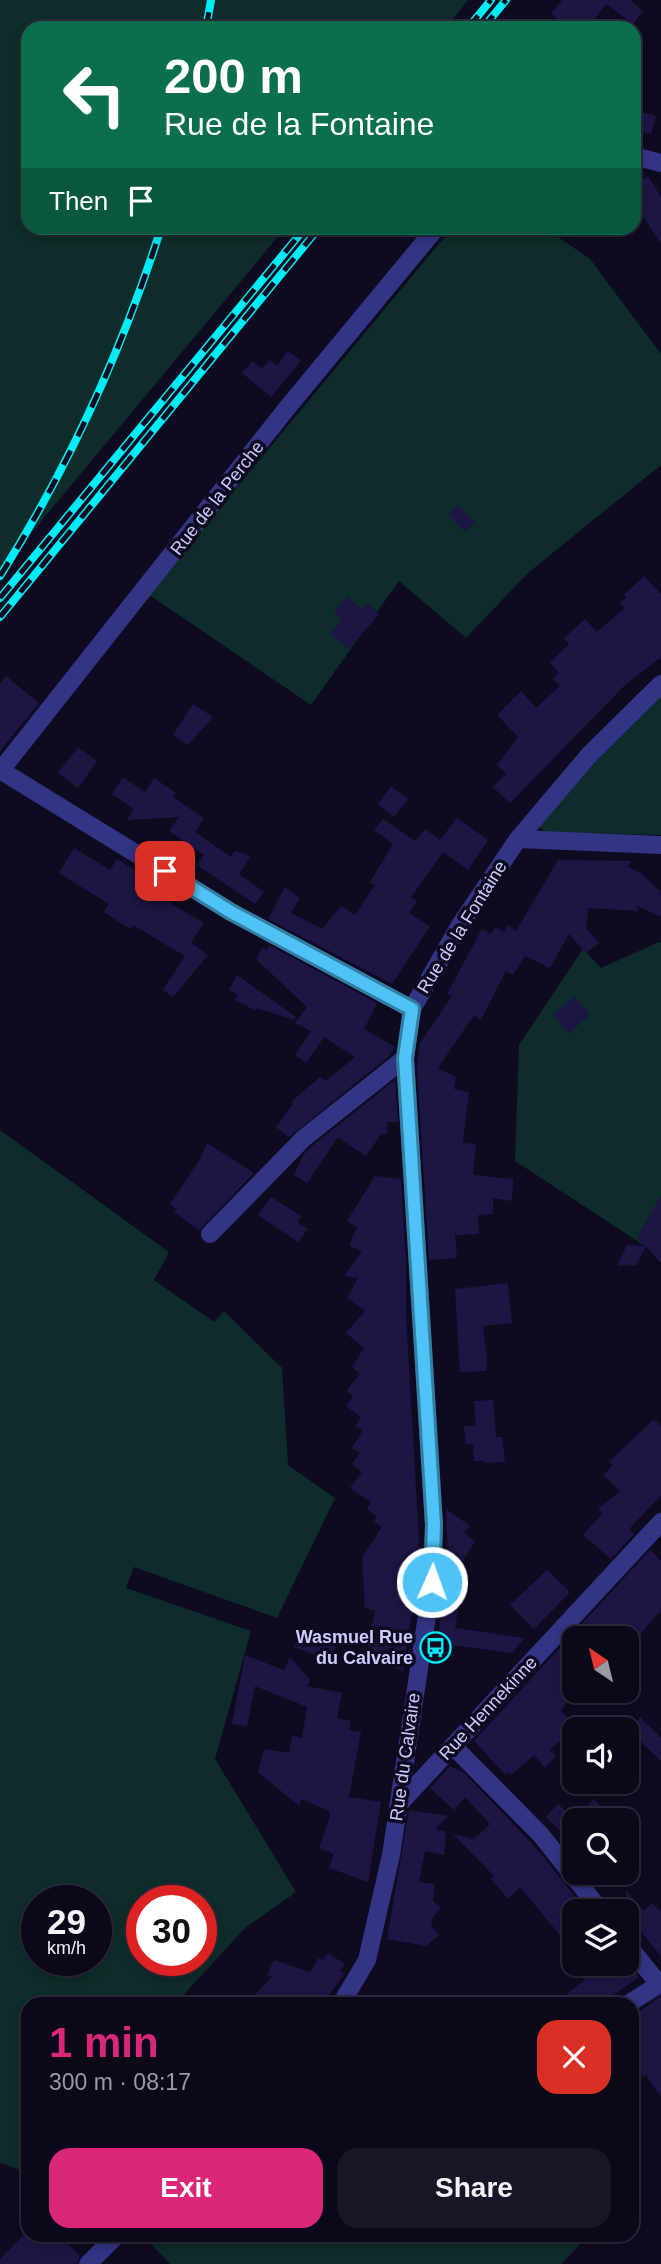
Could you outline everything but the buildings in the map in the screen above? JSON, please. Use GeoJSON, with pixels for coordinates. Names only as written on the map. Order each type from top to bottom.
{"type":"FeatureCollection","features":[{"type":"Feature","properties":{"kind":"street"},"geometry":{"type":"LineString","coordinates":[[641,158],[661,163]]}},
{"type":"Feature","properties":{"kind":"street","name":"Rue de la Perche"},"geometry":{"type":"LineString","coordinates":[[5,773],[5,765],[287,408],[430,235]]}},
{"type":"Feature","properties":{"kind":"street","name":"Rue de la Fontaine"},"geometry":{"type":"LineString","coordinates":[[5,773],[231,912],[412,1009],[460,925],[518,839],[589,755],[661,684]]}},
{"type":"Feature","properties":{"kind":"street"},"geometry":{"type":"LineString","coordinates":[[518,839],[661,845]]}},
{"type":"Feature","properties":{"kind":"street","name":"Rue du Calvaire"},"geometry":{"type":"LineString","coordinates":[[345,1997],[367,1960],[400,1803],[410,1717],[432,1582],[434,1525],[405,1058],[412,1009]]}},
{"type":"Feature","properties":{"kind":"street"},"geometry":{"type":"LineString","coordinates":[[211,1234],[304,1138],[405,1058]]}},
{"type":"Feature","properties":{"kind":"street","name":"Rue Hennekinne"},"geometry":{"type":"LineString","coordinates":[[400,1803],[661,1522]]}},
{"type":"Feature","properties":{"kind":"street"},"geometry":{"type":"LineString","coordinates":[[453,1746],[541,1835],[592,1899]]}},
{"type":"Feature","properties":{"kind":"street"},"geometry":{"type":"LineString","coordinates":[[639,1958],[660,1983],[639,1997]]}},
{"type":"Feature","properties":{"kind":"street"},"geometry":{"type":"LineString","coordinates":[[88,2264],[110,2242]]}},
{"type":"Feature","properties":{"kind":"green space"},"geometry":{"type":"Polygon","coordinates":[[[0,0],[468,0],[452,21],[21,21],[21,235],[279,235],[0,571],[0,0]]]}},
{"type":"Feature","properties":{"kind":"green space"},"geometry":{"type":"Polygon","coordinates":[[[446,235],[555,235],[590,259],[661,354],[661,465],[528,573],[466,638],[399,581],[311,705],[148,594],[446,235]]]}},
{"type":"Feature","properties":{"kind":"green space"},"geometry":{"type":"Polygon","coordinates":[[[661,694],[661,835],[545,832],[538,826],[597,758],[661,694]]]}},
{"type":"Feature","properties":{"kind":"green space"},"geometry":{"type":"Polygon","coordinates":[[[661,941],[661,1216],[645,1246],[515,1161],[519,1045],[583,949],[601,968],[661,941]]]}},
{"type":"Feature","properties":{"kind":"green space"},"geometry":{"type":"Polygon","coordinates":[[[0,1130],[169,1252],[154,1280],[214,1322],[224,1311],[282,1368],[288,1465],[335,1498],[277,1618],[134,1567],[126,1588],[251,1631],[215,1759],[296,1892],[245,1928],[217,1958],[217,1885],[126,1885],[126,1976],[201,1976],[181,1997],[21,1997],[21,2170],[0,2163],[0,1130]]]}},
{"type":"Feature","properties":{"kind":"green space"},"geometry":{"type":"Polygon","coordinates":[[[150,2242],[582,2242],[561,2264],[170,2264],[150,2242]]]}},
{"type":"Feature","properties":{"kind":"railway"},"geometry":{"type":"LineString","coordinates":[[207,21],[211,0]]}},
{"type":"Feature","properties":{"kind":"railway"},"geometry":{"type":"LineString","coordinates":[[474,21],[491,0]]}},
{"type":"Feature","properties":{"kind":"railway"},"geometry":{"type":"LineString","coordinates":[[489,21],[506,0]]}},
{"type":"Feature","properties":{"kind":"railway"},"geometry":{"type":"LineString","coordinates":[[0,576],[49,493],[92,407],[129,319],[159,235]]}},
{"type":"Feature","properties":{"kind":"railway"},"geometry":{"type":"LineString","coordinates":[[0,598],[299,235]]}},
{"type":"Feature","properties":{"kind":"railway"},"geometry":{"type":"LineString","coordinates":[[0,617],[313,235]]}},
{"type":"Feature","properties":{"kind":"place","name":"Wasmuel Rue du Calvaire"},"geometry":{"type":"Point","coordinates":[436,1647]}},
{"type":"Feature","properties":{"kind":"route"},"geometry":{"type":"LineString","coordinates":[[165,871],[231,912],[412,1009],[405,1058],[434,1525],[432,1582]]}}]}
